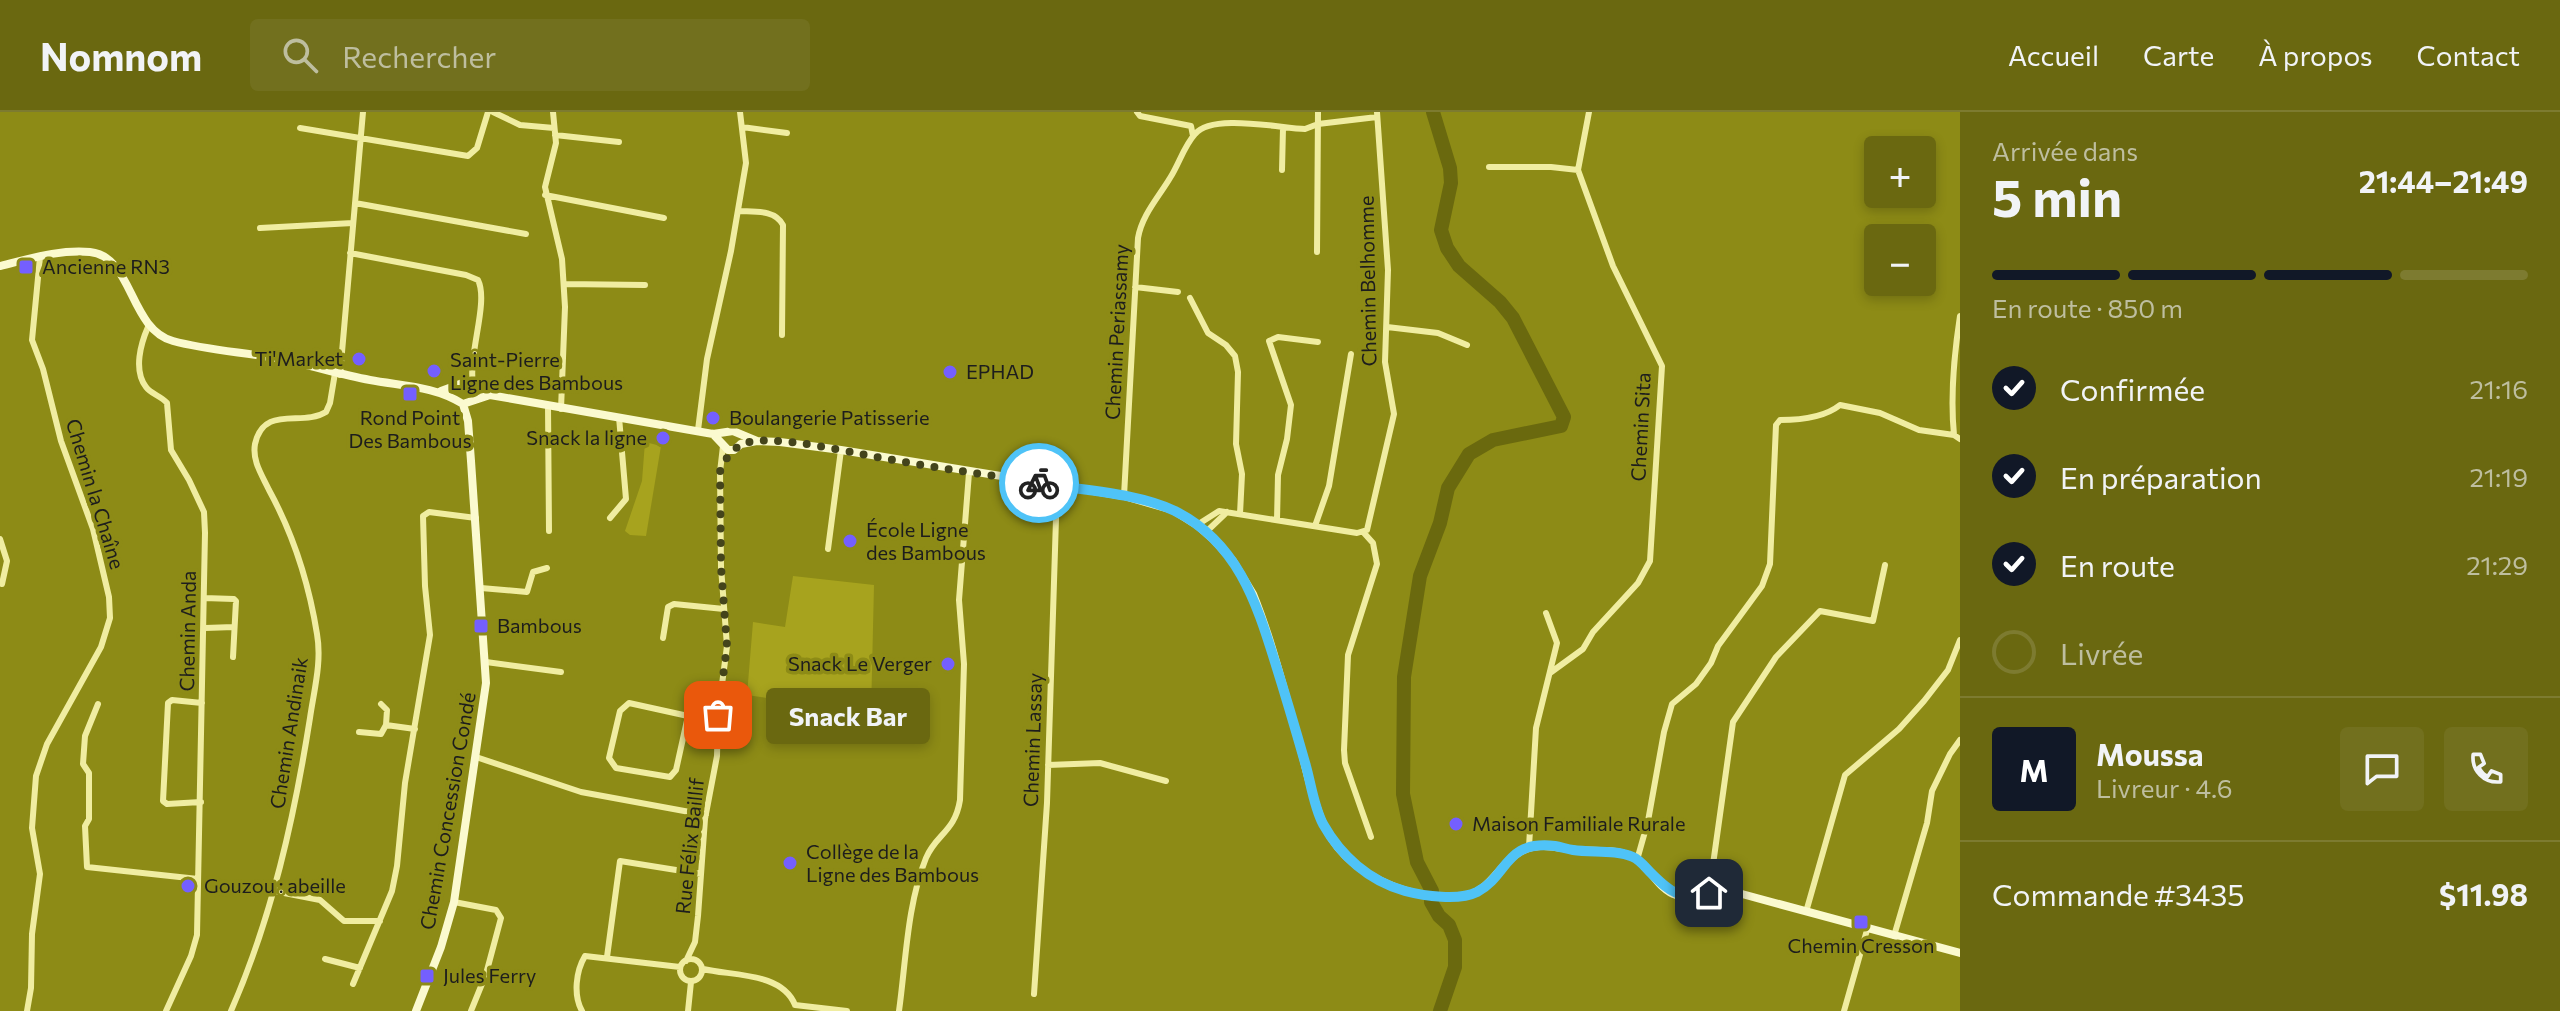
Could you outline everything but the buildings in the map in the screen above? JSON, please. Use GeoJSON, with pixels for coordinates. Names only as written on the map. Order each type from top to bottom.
{"type":"FeatureCollection","features":[{"type":"Feature","properties":{"kind":"main road"},"geometry":{"type":"LineString","coordinates":[[0,266],[64,252],[92,252],[110,261],[124,280],[148,327],[170,341],[440,391],[466,402],[490,395]]}},
{"type":"Feature","properties":{"kind":"main road"},"geometry":{"type":"LineString","coordinates":[[440,391],[468,381],[490,395],[561,409],[713,434],[738,433],[757,441],[841,450],[1124,496],[1173,510],[1206,532],[1233,561],[1253,594],[1322,822],[1346,857],[1383,883],[1407,892],[1452,896],[1477,892],[1514,854],[1529,847],[1556,846],[1619,853],[1637,860],[1677,895],[1742,894],[1867,930],[1959,950]]}},
{"type":"Feature","properties":{"kind":"main road"},"geometry":{"type":"LineString","coordinates":[[459,384],[454,391],[466,402]]}},
{"type":"Feature","properties":{"kind":"main road"},"geometry":{"type":"LineString","coordinates":[[466,402],[477,394],[474,386]]}},
{"type":"Feature","properties":{"kind":"main road","name":"Chemin Concession Condé"},"geometry":{"type":"LineString","coordinates":[[416,1011],[441,947],[454,902],[486,683],[466,402]]}},
{"type":"Feature","properties":{"kind":"main road"},"geometry":{"type":"LineString","coordinates":[[723,445],[727,432]]}},
{"type":"Feature","properties":{"kind":"main road"},"geometry":{"type":"LineString","coordinates":[[738,433],[738,447]]}},
{"type":"Feature","properties":{"kind":"main road"},"geometry":{"type":"LineString","coordinates":[[713,434],[723,445],[738,447],[757,441]]}},
{"type":"Feature","properties":{"kind":"street"},"geometry":{"type":"LineString","coordinates":[[338,374],[363,112]]}},
{"type":"Feature","properties":{"kind":"street"},"geometry":{"type":"LineString","coordinates":[[300,128],[468,156],[477,148],[490,112],[520,125],[619,142]]}},
{"type":"Feature","properties":{"kind":"street"},"geometry":{"type":"LineString","coordinates":[[553,112],[555,147],[545,178],[545,195],[558,233],[564,284],[561,409]]}},
{"type":"Feature","properties":{"kind":"street"},"geometry":{"type":"LineString","coordinates":[[698,430],[707,359],[746,163],[740,112]]}},
{"type":"Feature","properties":{"kind":"street"},"geometry":{"type":"LineString","coordinates":[[1137,112],[1140,116],[1183,122],[1191,126],[1193,136]]}},
{"type":"Feature","properties":{"kind":"street"},"geometry":{"type":"LineString","coordinates":[[1317,252],[1318,112]]}},
{"type":"Feature","properties":{"kind":"street"},"geometry":{"type":"LineString","coordinates":[[1489,167],[1578,170],[1589,112]]}},
{"type":"Feature","properties":{"kind":"street"},"geometry":{"type":"LineString","coordinates":[[1193,136],[1203,127],[1217,123],[1305,129],[1377,114]]}},
{"type":"Feature","properties":{"kind":"street","name":"Chemin Belhomme"},"geometry":{"type":"LineString","coordinates":[[1360,533],[1367,530],[1394,424],[1393,400],[1385,362],[1388,270],[1377,114]]}},
{"type":"Feature","properties":{"kind":"street"},"geometry":{"type":"LineString","coordinates":[[742,127],[787,133]]}},
{"type":"Feature","properties":{"kind":"street"},"geometry":{"type":"LineString","coordinates":[[1282,170],[1283,128]]}},
{"type":"Feature","properties":{"kind":"street","name":"Chemin Periassamy"},"geometry":{"type":"LineString","coordinates":[[1124,496],[1140,228],[1193,136]]}},
{"type":"Feature","properties":{"kind":"street","name":"Chemin Sita"},"geometry":{"type":"LineString","coordinates":[[1550,673],[1583,649],[1593,632],[1638,583],[1650,561],[1662,378],[1662,366],[1613,266],[1578,170]]}},
{"type":"Feature","properties":{"kind":"street"},"geometry":{"type":"LineString","coordinates":[[545,195],[664,218]]}},
{"type":"Feature","properties":{"kind":"street"},"geometry":{"type":"LineString","coordinates":[[355,203],[526,234]]}},
{"type":"Feature","properties":{"kind":"street"},"geometry":{"type":"LineString","coordinates":[[738,211],[774,214],[783,225],[782,335]]}},
{"type":"Feature","properties":{"kind":"street"},"geometry":{"type":"LineString","coordinates":[[260,228],[353,223]]}},
{"type":"Feature","properties":{"kind":"street"},"geometry":{"type":"LineString","coordinates":[[350,253],[466,275],[478,280],[482,293],[470,367],[474,386]]}},
{"type":"Feature","properties":{"kind":"street","name":"Chemin la Chaîne"},"geometry":{"type":"LineString","coordinates":[[27,1011],[40,874],[32,828],[36,776],[47,744],[101,647],[110,618],[109,597],[93,529],[61,441],[43,369],[32,340],[40,257]]}},
{"type":"Feature","properties":{"kind":"street"},"geometry":{"type":"LineString","coordinates":[[564,284],[645,285]]}},
{"type":"Feature","properties":{"kind":"street"},"geometry":{"type":"LineString","coordinates":[[1135,287],[1178,292]]}},
{"type":"Feature","properties":{"kind":"street"},"geometry":{"type":"LineString","coordinates":[[1190,298],[1208,333],[1226,345],[1235,356],[1238,372],[1236,444],[1242,474],[1240,514]]}},
{"type":"Feature","properties":{"kind":"street"},"geometry":{"type":"LineString","coordinates":[[1637,860],[1672,704],[1696,684],[1711,663],[1718,646],[1751,604],[1770,564],[1776,425],[1780,420],[1814,417],[1833,411],[1840,405],[1880,413],[1919,430],[1957,437],[1954,356],[1960,316]]}},
{"type":"Feature","properties":{"kind":"street","name":"Chemin Anda"},"geometry":{"type":"LineString","coordinates":[[148,327],[140,346],[142,379],[150,391],[167,403],[171,450],[204,512],[205,628],[197,935],[166,1011]]}},
{"type":"Feature","properties":{"kind":"street"},"geometry":{"type":"LineString","coordinates":[[1387,327],[1438,333],[1467,345]]}},
{"type":"Feature","properties":{"kind":"street"},"geometry":{"type":"LineString","coordinates":[[1277,520],[1278,475],[1291,405],[1269,341],[1278,337],[1318,342]]}},
{"type":"Feature","properties":{"kind":"street"},"geometry":{"type":"LineString","coordinates":[[1315,526],[1329,486],[1351,354]]}},
{"type":"Feature","properties":{"kind":"street"},"geometry":{"type":"LineString","coordinates":[[459,384],[470,367]]}},
{"type":"Feature","properties":{"kind":"street","name":"Chemin Andinaik"},"geometry":{"type":"LineString","coordinates":[[231,1011],[255,952],[274,891],[299,782],[319,653],[315,624],[297,555],[278,506],[258,467],[255,447],[257,437],[271,421],[306,419],[326,412],[338,374]]}},
{"type":"Feature","properties":{"kind":"street"},"geometry":{"type":"LineString","coordinates":[[548,406],[549,531]]}},
{"type":"Feature","properties":{"kind":"street"},"geometry":{"type":"LineString","coordinates":[[610,518],[626,499],[619,417]]}},
{"type":"Feature","properties":{"kind":"street","name":"Rue Félix Baillif"},"geometry":{"type":"LineString","coordinates":[[698,961],[695,942],[706,815],[717,756],[718,715],[727,646],[721,567],[723,445]]}},
{"type":"Feature","properties":{"kind":"street"},"geometry":{"type":"LineString","coordinates":[[721,466],[738,447]]}},
{"type":"Feature","properties":{"kind":"street"},"geometry":{"type":"LineString","coordinates":[[828,549],[841,450]]}},
{"type":"Feature","properties":{"kind":"street"},"geometry":{"type":"LineString","coordinates":[[899,1011],[912,916],[922,870],[929,852],[957,818],[960,800],[964,664],[959,600],[969,473]]}},
{"type":"Feature","properties":{"kind":"street","name":"Chemin Lassay"},"geometry":{"type":"LineString","coordinates":[[1034,994],[1048,765],[1057,487]]}},
{"type":"Feature","properties":{"kind":"street"},"geometry":{"type":"LineString","coordinates":[[353,984],[394,879],[405,783],[430,635],[423,516],[429,512],[476,518]]}},
{"type":"Feature","properties":{"kind":"street"},"geometry":{"type":"LineString","coordinates":[[1197,525],[1213,512],[1227,512],[1360,533],[1373,543],[1377,564],[1348,655],[1344,750],[1345,763],[1371,837]]}},
{"type":"Feature","properties":{"kind":"street"},"geometry":{"type":"LineString","coordinates":[[1206,532],[1227,512]]}},
{"type":"Feature","properties":{"kind":"street"},"geometry":{"type":"LineString","coordinates":[[0,539],[7,561],[2,584]]}},
{"type":"Feature","properties":{"kind":"street"},"geometry":{"type":"LineString","coordinates":[[1709,893],[1733,722],[1776,657],[1820,611],[1873,621],[1885,565]]}},
{"type":"Feature","properties":{"kind":"street"},"geometry":{"type":"LineString","coordinates":[[481,588],[524,593],[535,570],[547,568]]}},
{"type":"Feature","properties":{"kind":"street"},"geometry":{"type":"LineString","coordinates":[[204,598],[234,599],[236,603],[233,657]]}},
{"type":"Feature","properties":{"kind":"street"},"geometry":{"type":"LineString","coordinates":[[663,638],[665,610],[674,604],[724,609]]}},
{"type":"Feature","properties":{"kind":"street"},"geometry":{"type":"LineString","coordinates":[[1529,847],[1535,736],[1557,643],[1546,613]]}},
{"type":"Feature","properties":{"kind":"street"},"geometry":{"type":"LineString","coordinates":[[205,628],[234,627]]}},
{"type":"Feature","properties":{"kind":"street"},"geometry":{"type":"LineString","coordinates":[[1806,912],[1845,775],[1899,729],[1924,701],[1948,670],[1960,640]]}},
{"type":"Feature","properties":{"kind":"street"},"geometry":{"type":"LineString","coordinates":[[486,662],[561,672]]}},
{"type":"Feature","properties":{"kind":"street"},"geometry":{"type":"LineString","coordinates":[[201,802],[167,804],[163,801],[168,703],[172,700],[202,703]]}},
{"type":"Feature","properties":{"kind":"street"},"geometry":{"type":"LineString","coordinates":[[688,716],[676,770],[670,777],[616,768],[609,758],[620,711],[629,703],[688,716],[718,715]]}},
{"type":"Feature","properties":{"kind":"street"},"geometry":{"type":"LineString","coordinates":[[98,704],[85,736],[83,764],[89,773],[89,817],[85,826],[87,867],[198,879]]}},
{"type":"Feature","properties":{"kind":"street"},"geometry":{"type":"LineString","coordinates":[[359,732],[381,734],[386,725],[387,710],[381,704]]}},
{"type":"Feature","properties":{"kind":"street"},"geometry":{"type":"LineString","coordinates":[[386,725],[415,729]]}},
{"type":"Feature","properties":{"kind":"street"},"geometry":{"type":"LineString","coordinates":[[1894,936],[1927,823],[1932,791],[1960,740]]}},
{"type":"Feature","properties":{"kind":"street"},"geometry":{"type":"LineString","coordinates":[[476,757],[574,790],[706,815]]}},
{"type":"Feature","properties":{"kind":"street"},"geometry":{"type":"LineString","coordinates":[[1048,765],[1100,763],[1166,781]]}},
{"type":"Feature","properties":{"kind":"street"},"geometry":{"type":"LineString","coordinates":[[607,957],[620,861],[701,874]]}},
{"type":"Feature","properties":{"kind":"street"},"geometry":{"type":"LineString","coordinates":[[274,891],[320,900],[344,921],[380,921]]}},
{"type":"Feature","properties":{"kind":"street"},"geometry":{"type":"LineString","coordinates":[[454,902],[496,910],[501,918],[486,974],[471,1011]]}},
{"type":"Feature","properties":{"kind":"street"},"geometry":{"type":"LineString","coordinates":[[1844,1011],[1867,930]]}},
{"type":"Feature","properties":{"kind":"street","name":"Rue Félix Baillif"},"geometry":{"type":"LineString","coordinates":[[683,964],[695,942]]}},
{"type":"Feature","properties":{"kind":"street"},"geometry":{"type":"LineString","coordinates":[[582,1011],[577,1003],[578,967],[585,956],[683,964],[698,961],[703,969],[769,981],[792,997],[793,1008],[847,1011]]}},
{"type":"Feature","properties":{"kind":"street"},"geometry":{"type":"LineString","coordinates":[[325,959],[360,968]]}},
{"type":"Feature","properties":{"kind":"street"},"geometry":{"type":"LineString","coordinates":[[683,964],[682,977],[691,982]]}},
{"type":"Feature","properties":{"kind":"street"},"geometry":{"type":"LineString","coordinates":[[691,982],[700,978],[703,969]]}},
{"type":"Feature","properties":{"kind":"street"},"geometry":{"type":"LineString","coordinates":[[688,1011],[691,982]]}},
{"type":"Feature","properties":{"kind":"shaded area"},"geometry":{"type":"Polygon","coordinates":[[[645,442],[661,446],[646,536],[630,535],[625,531],[642,481],[645,442]]]}},
{"type":"Feature","properties":{"kind":"shaded area"},"geometry":{"type":"Polygon","coordinates":[[[793,576],[874,585],[871,713],[747,695],[753,622],[785,627],[793,576]]]}},
{"type":"Feature","properties":{"kind":"waterway"},"geometry":{"type":"LineString","coordinates":[[1433,112],[1450,168],[1451,183],[1441,230],[1447,248],[1459,266],[1500,302],[1513,318],[1564,417],[1561,426],[1493,440],[1469,454],[1448,488],[1440,523],[1420,576],[1404,677],[1403,794],[1417,862],[1432,891],[1431,902],[1449,925],[1455,940],[1455,967],[1440,1011]]}},
{"type":"Feature","properties":{"kind":"way so far"},"geometry":{"type":"LineString","coordinates":[[718,715],[727,646],[721,567],[720,472],[721,466],[741,444],[780,442],[1039,483]]}},
{"type":"Feature","properties":{"kind":"place","name":"Ancienne RN3"},"geometry":{"type":"Point","coordinates":[26,267]}},
{"type":"Feature","properties":{"kind":"place","name":"Ti'Market"},"geometry":{"type":"Point","coordinates":[359,359]}},
{"type":"Feature","properties":{"kind":"place","name":"Saint-Pierre Ligne des Bambous"},"geometry":{"type":"Point","coordinates":[434,371]}},
{"type":"Feature","properties":{"kind":"place","name":"EPHAD"},"geometry":{"type":"Point","coordinates":[950,372]}},
{"type":"Feature","properties":{"kind":"place","name":"Rond Point Des Bambous"},"geometry":{"type":"Point","coordinates":[410,394]}},
{"type":"Feature","properties":{"kind":"place","name":"Boulangerie Patisserie"},"geometry":{"type":"Point","coordinates":[713,418]}},
{"type":"Feature","properties":{"kind":"place","name":"Snack la ligne"},"geometry":{"type":"Point","coordinates":[663,438]}},
{"type":"Feature","properties":{"kind":"place","name":"École Ligne des Bambous"},"geometry":{"type":"Point","coordinates":[850,541]}},
{"type":"Feature","properties":{"kind":"place","name":"Bambous"},"geometry":{"type":"Point","coordinates":[481,626]}},
{"type":"Feature","properties":{"kind":"place","name":"Snack Le Verger"},"geometry":{"type":"Point","coordinates":[948,664]}},
{"type":"Feature","properties":{"kind":"place","name":"Snack Bar"},"geometry":{"type":"Point","coordinates":[718,715]}},
{"type":"Feature","properties":{"kind":"place","name":"Maison Familiale Rurale"},"geometry":{"type":"Point","coordinates":[1456,824]}},
{"type":"Feature","properties":{"kind":"place","name":"Collège de la Ligne des Bambous"},"geometry":{"type":"Point","coordinates":[790,863]}},
{"type":"Feature","properties":{"kind":"place","name":"Gouzou : abeille"},"geometry":{"type":"Point","coordinates":[188,886]}},
{"type":"Feature","properties":{"kind":"place","name":"Chemin Cresson"},"geometry":{"type":"Point","coordinates":[1861,922]}},
{"type":"Feature","properties":{"kind":"place","name":"Jules Ferry"},"geometry":{"type":"Point","coordinates":[427,976]}},
{"type":"Feature","properties":{"kind":"route"},"geometry":{"type":"LineString","coordinates":[[1039,483],[1124,496],[1173,510],[1197,525],[1233,561],[1256,602],[1322,822],[1346,857],[1383,883],[1407,892],[1469,895],[1485,886],[1514,854],[1529,847],[1556,846],[1625,854],[1637,860],[1677,895],[1709,893]]}}]}
